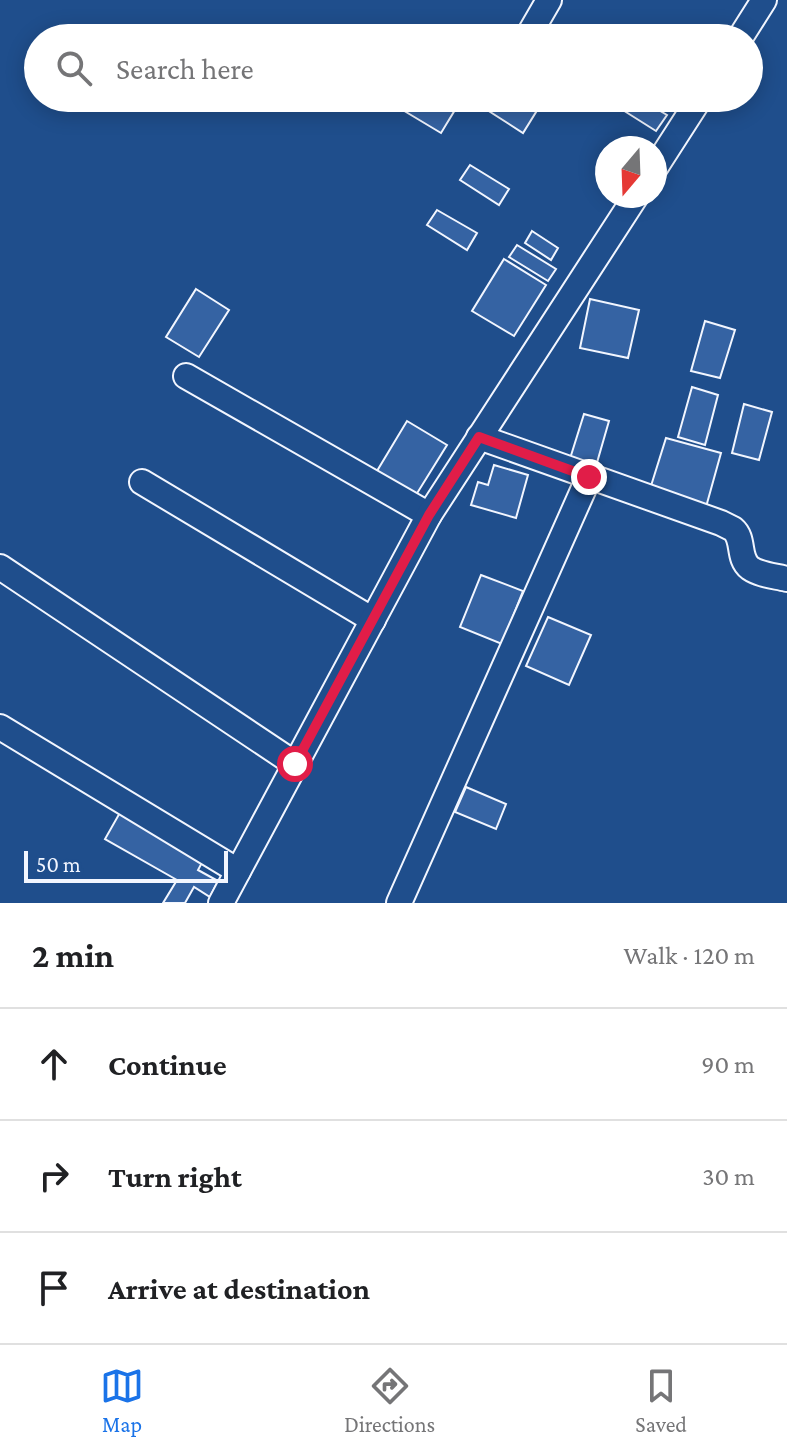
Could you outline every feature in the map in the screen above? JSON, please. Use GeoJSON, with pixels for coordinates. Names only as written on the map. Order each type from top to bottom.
{"type":"FeatureCollection","features":[{"type":"Feature","properties":{"kind":"street"},"geometry":{"type":"LineString","coordinates":[[535,24],[549,0]]}},
{"type":"Feature","properties":{"kind":"street"},"geometry":{"type":"LineString","coordinates":[[749,24],[764,0]]}},
{"type":"Feature","properties":{"kind":"street"},"geometry":{"type":"LineString","coordinates":[[667,149],[691,112]]}},
{"type":"Feature","properties":{"kind":"street"},"geometry":{"type":"LineString","coordinates":[[221,903],[429,515],[628,208]]}},
{"type":"Feature","properties":{"kind":"street"},"geometry":{"type":"LineString","coordinates":[[186,376],[429,515]]}},
{"type":"Feature","properties":{"kind":"street"},"geometry":{"type":"LineString","coordinates":[[479,437],[721,523],[735,530],[741,544],[741,555],[748,567],[787,579]]}},
{"type":"Feature","properties":{"kind":"street"},"geometry":{"type":"LineString","coordinates":[[399,903],[589,477]]}},
{"type":"Feature","properties":{"kind":"street"},"geometry":{"type":"LineString","coordinates":[[142,482],[373,620]]}},
{"type":"Feature","properties":{"kind":"street"},"geometry":{"type":"LineString","coordinates":[[0,567],[295,764]]}},
{"type":"Feature","properties":{"kind":"street"},"geometry":{"type":"LineString","coordinates":[[0,727],[238,871]]}},
{"type":"Feature","properties":{"kind":"building"},"geometry":{"type":"Polygon","coordinates":[[[406,112],[454,112],[441,133],[406,112]]]}},
{"type":"Feature","properties":{"kind":"building"},"geometry":{"type":"Polygon","coordinates":[[[490,112],[536,112],[523,133],[490,112]]]}},
{"type":"Feature","properties":{"kind":"building"},"geometry":{"type":"Polygon","coordinates":[[[626,112],[662,112],[667,115],[656,131],[626,112]]]}},
{"type":"Feature","properties":{"kind":"building"},"geometry":{"type":"Polygon","coordinates":[[[470,165],[509,189],[499,205],[460,180],[470,165]]]}},
{"type":"Feature","properties":{"kind":"building"},"geometry":{"type":"Polygon","coordinates":[[[437,210],[477,233],[467,250],[427,225],[437,210]]]}},
{"type":"Feature","properties":{"kind":"building"},"geometry":{"type":"Polygon","coordinates":[[[532,231],[558,248],[551,260],[525,243],[532,231]]]}},
{"type":"Feature","properties":{"kind":"building"},"geometry":{"type":"Polygon","coordinates":[[[517,245],[556,269],[548,281],[509,257],[517,245]]]}},
{"type":"Feature","properties":{"kind":"building"},"geometry":{"type":"Polygon","coordinates":[[[504,259],[546,285],[514,336],[472,311],[504,259]]]}},
{"type":"Feature","properties":{"kind":"building"},"geometry":{"type":"Polygon","coordinates":[[[196,289],[229,310],[199,357],[166,337],[196,289]]]}},
{"type":"Feature","properties":{"kind":"building"},"geometry":{"type":"Polygon","coordinates":[[[590,299],[639,310],[628,358],[580,348],[590,299]]]}},
{"type":"Feature","properties":{"kind":"building"},"geometry":{"type":"Polygon","coordinates":[[[705,321],[735,330],[720,378],[691,371],[705,321]]]}},
{"type":"Feature","properties":{"kind":"building"},"geometry":{"type":"Polygon","coordinates":[[[692,387],[718,395],[705,445],[678,437],[692,387]]]}},
{"type":"Feature","properties":{"kind":"building"},"geometry":{"type":"Polygon","coordinates":[[[744,404],[772,412],[759,460],[732,453],[744,404]]]}},
{"type":"Feature","properties":{"kind":"building"},"geometry":{"type":"Polygon","coordinates":[[[584,414],[609,421],[594,473],[568,465],[584,414]]]}},
{"type":"Feature","properties":{"kind":"building"},"geometry":{"type":"Polygon","coordinates":[[[407,421],[447,445],[416,495],[377,471],[407,421]]]}},
{"type":"Feature","properties":{"kind":"building"},"geometry":{"type":"Polygon","coordinates":[[[666,438],[721,453],[706,507],[650,489],[666,438]]]}},
{"type":"Feature","properties":{"kind":"building"},"geometry":{"type":"Polygon","coordinates":[[[494,465],[528,475],[516,518],[471,505],[478,482],[488,485],[494,465]]]}},
{"type":"Feature","properties":{"kind":"building"},"geometry":{"type":"Polygon","coordinates":[[[481,575],[523,591],[502,644],[460,627],[481,575]]]}},
{"type":"Feature","properties":{"kind":"building"},"geometry":{"type":"Polygon","coordinates":[[[548,617],[591,635],[569,685],[526,666],[548,617]]]}},
{"type":"Feature","properties":{"kind":"building"},"geometry":{"type":"Polygon","coordinates":[[[466,787],[506,804],[496,829],[455,812],[466,787]]]}},
{"type":"Feature","properties":{"kind":"building"},"geometry":{"type":"Polygon","coordinates":[[[122,809],[205,857],[198,870],[218,881],[210,897],[194,887],[185,903],[163,903],[177,880],[105,839],[122,809]]]}},
{"type":"Feature","properties":{"kind":"route"},"geometry":{"type":"LineString","coordinates":[[295,764],[429,515],[479,437],[589,477]]}}]}
